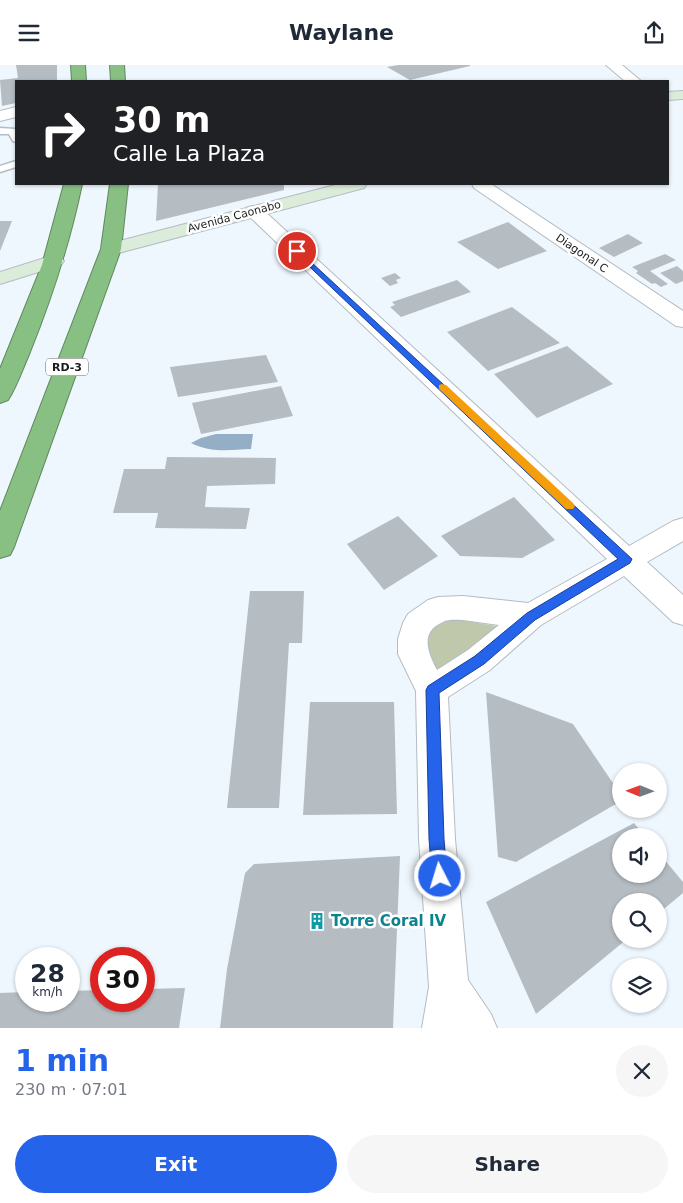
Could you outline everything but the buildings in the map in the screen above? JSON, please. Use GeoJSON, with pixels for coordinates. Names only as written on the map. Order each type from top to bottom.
{"type":"FeatureCollection","features":[{"type":"Feature","properties":{"kind":"highway"},"geometry":{"type":"LineString","coordinates":[[78,65],[79,80]]}},
{"type":"Feature","properties":{"kind":"highway"},"geometry":{"type":"LineString","coordinates":[[117,65],[118,80]]}},
{"type":"Feature","properties":{"kind":"highway"},"geometry":{"type":"LineString","coordinates":[[0,395],[31,325],[54,261],[73,185]]}},
{"type":"Feature","properties":{"kind":"highway","name":"RD-3"},"geometry":{"type":"LineString","coordinates":[[0,547],[111,249],[119,185]]}},
{"type":"Feature","properties":{"kind":"street"},"geometry":{"type":"LineString","coordinates":[[613,65],[633,80]]}},
{"type":"Feature","properties":{"kind":"street"},"geometry":{"type":"LineString","coordinates":[[669,96],[683,95]]}},
{"type":"Feature","properties":{"kind":"street"},"geometry":{"type":"LineString","coordinates":[[0,116],[15,112]]}},
{"type":"Feature","properties":{"kind":"street","name":"Avenida Caonabo"},"geometry":{"type":"LineString","coordinates":[[111,249],[354,185]]}},
{"type":"Feature","properties":{"kind":"street","name":"Diagonal C"},"geometry":{"type":"LineString","coordinates":[[482,185],[681,317]]}},
{"type":"Feature","properties":{"kind":"street"},"geometry":{"type":"LineString","coordinates":[[254,211],[683,613]]}},
{"type":"Feature","properties":{"kind":"street"},"geometry":{"type":"LineString","coordinates":[[0,278],[54,261]]}},
{"type":"Feature","properties":{"kind":"street"},"geometry":{"type":"LineString","coordinates":[[432,690],[479,660],[531,616],[626,559],[683,528]]}},
{"type":"Feature","properties":{"kind":"street"},"geometry":{"type":"LineString","coordinates":[[442,1028],[449,987],[437,839],[432,690],[413,654],[414,639],[418,623],[438,609],[462,608],[531,616]]}},
{"type":"Feature","properties":{"kind":"street"},"geometry":{"type":"LineString","coordinates":[[449,987],[477,1028]]}},
{"type":"Feature","properties":{"kind":"lane"},"geometry":{"type":"LineString","coordinates":[[0,131],[12,131],[15,137]]}},
{"type":"Feature","properties":{"kind":"lane"},"geometry":{"type":"LineString","coordinates":[[0,169],[15,164]]}},
{"type":"Feature","properties":{"kind":"green space"},"geometry":{"type":"Polygon","coordinates":[[[443,617],[502,627],[441,676],[424,654],[425,634],[443,617]]]}},
{"type":"Feature","properties":{"kind":"water"},"geometry":{"type":"Polygon","coordinates":[[[216,434],[253,434],[251,449],[213,450],[191,443],[216,434]]]}},
{"type":"Feature","properties":{"kind":"slow traffic"},"geometry":{"type":"LineString","coordinates":[[442,387],[569,506]]}},
{"type":"Feature","properties":{"kind":"place","name":"Torre Coral IV"},"geometry":{"type":"Point","coordinates":[317,921]}},
{"type":"Feature","properties":{"kind":"route"},"geometry":{"type":"LineString","coordinates":[[297,251],[626,559],[531,616],[479,660],[432,690],[440,876]]}}]}
